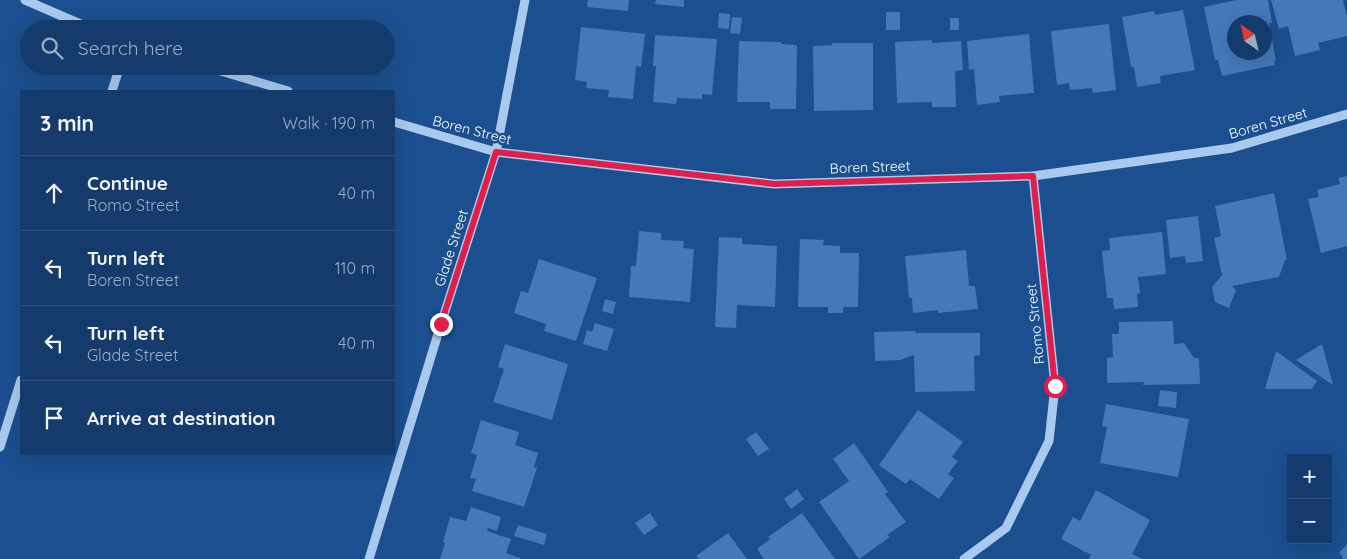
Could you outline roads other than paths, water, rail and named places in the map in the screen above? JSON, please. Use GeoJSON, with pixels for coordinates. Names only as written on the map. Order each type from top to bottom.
{"type":"FeatureCollection","features":[{"type":"Feature","properties":{"kind":"street"},"geometry":{"type":"LineString","coordinates":[[25,0],[71,20]]}},
{"type":"Feature","properties":{"kind":"street","name":"Glade Street"},"geometry":{"type":"LineString","coordinates":[[370,559],[441,324],[496,152],[525,0]]}},
{"type":"Feature","properties":{"kind":"street"},"geometry":{"type":"LineString","coordinates":[[112,90],[117,75]]}},
{"type":"Feature","properties":{"kind":"street"},"geometry":{"type":"LineString","coordinates":[[234,75],[285,90]]}},
{"type":"Feature","properties":{"kind":"street","name":"Boren Street"},"geometry":{"type":"LineString","coordinates":[[395,122],[496,152],[774,184],[1033,176],[1232,148],[1347,114]]}},
{"type":"Feature","properties":{"kind":"street","name":"Romo Street"},"geometry":{"type":"LineString","coordinates":[[964,559],[1006,528],[1049,441],[1055,386],[1033,176]]}},
{"type":"Feature","properties":{"kind":"street"},"geometry":{"type":"LineString","coordinates":[[0,446],[20,383]]}}]}
